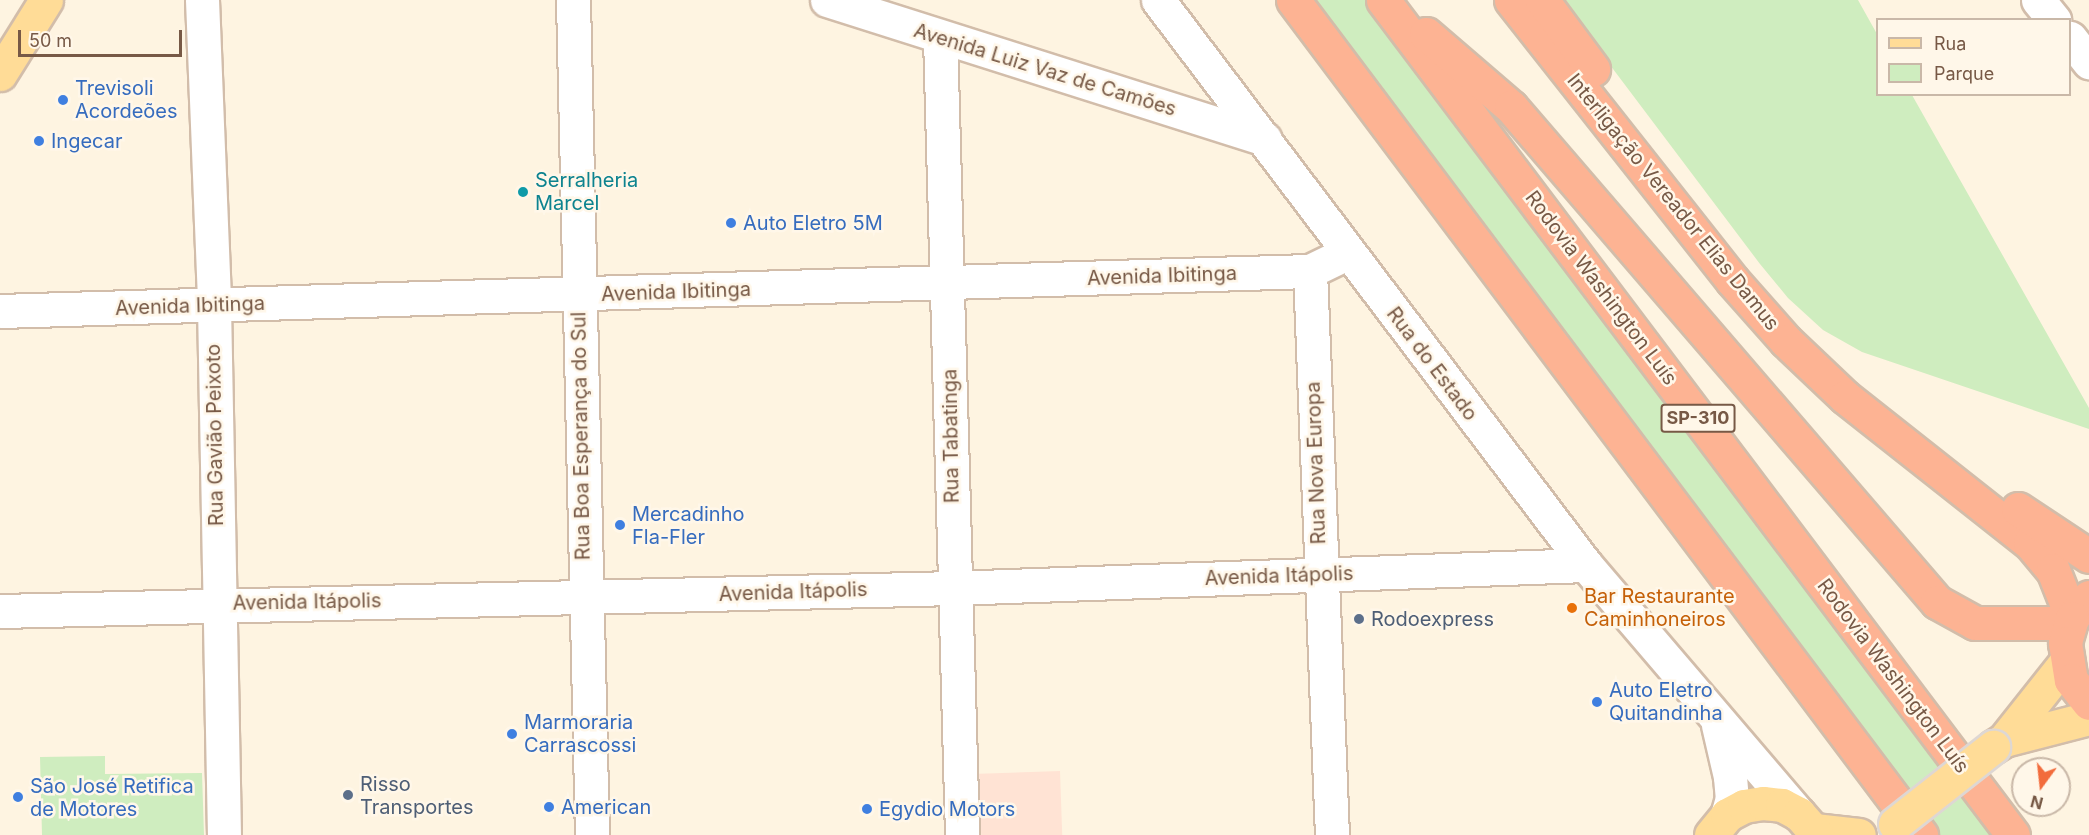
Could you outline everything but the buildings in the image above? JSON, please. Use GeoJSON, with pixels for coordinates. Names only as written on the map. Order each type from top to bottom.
{"type":"FeatureCollection","features":[{"type":"Feature","properties":{"kind":"highway"},"geometry":{"type":"LineString","coordinates":[[1293,0],[1884,832]]}},
{"type":"Feature","properties":{"kind":"highway"},"geometry":{"type":"LineString","coordinates":[[1385,0],[1511,106],[1937,602],[1975,623],[2077,613],[2065,663],[2071,680],[2089,703]]}},
{"type":"Feature","properties":{"kind":"highway","name":"Rodovia Washington Luís"},"geometry":{"type":"LineString","coordinates":[[1385,0],[2013,835]]}},
{"type":"Feature","properties":{"kind":"highway","name":"Interligação Vereador Elias Damus"},"geometry":{"type":"LineString","coordinates":[[1511,0],[1732,280],[1778,332],[1845,397],[2030,543],[2053,570],[2077,613]]}},
{"type":"Feature","properties":{"kind":"highway","name":"Interligação Vereador Elias Damus"},"geometry":{"type":"LineString","coordinates":[[1542,0],[1704,216],[1822,351],[1960,466],[2058,538],[2089,556]]}},
{"type":"Feature","properties":{"kind":"main road"},"geometry":{"type":"LineString","coordinates":[[0,74],[46,0]]}},
{"type":"Feature","properties":{"kind":"main road"},"geometry":{"type":"LineString","coordinates":[[1719,825],[1744,806],[1763,803],[1782,805],[1810,826],[1884,832],[1999,743],[2065,663]]}},
{"type":"Feature","properties":{"kind":"main road"},"geometry":{"type":"LineString","coordinates":[[1999,743],[2089,718]]}},
{"type":"Feature","properties":{"kind":"street","name":"Rua Gavião Peixoto"},"geometry":{"type":"LineString","coordinates":[[202,0],[214,305],[217,604],[224,835]]}},
{"type":"Feature","properties":{"kind":"street","name":"Rua Boa Esperança do Sul"},"geometry":{"type":"LineString","coordinates":[[573,0],[592,835]]}},
{"type":"Feature","properties":{"kind":"street","name":"Avenida Luiz Vaz de Camões"},"geometry":{"type":"LineString","coordinates":[[827,0],[940,38],[1264,139]]}},
{"type":"Feature","properties":{"kind":"street","name":"Rua do Estado"},"geometry":{"type":"LineString","coordinates":[[1158,0],[1347,253],[1586,565],[1810,826]]}},
{"type":"Feature","properties":{"kind":"street"},"geometry":{"type":"LineString","coordinates":[[2038,0],[2052,18]]}},
{"type":"Feature","properties":{"kind":"street","name":"Rua Tabatinga"},"geometry":{"type":"LineString","coordinates":[[940,38],[948,284],[953,588],[962,835]]}},
{"type":"Feature","properties":{"kind":"street","name":"Avenida Ibitinga"},"geometry":{"type":"LineString","coordinates":[[0,310],[579,295],[1310,271],[1347,253]]}},
{"type":"Feature","properties":{"kind":"street","name":"Rua Nova Europa"},"geometry":{"type":"LineString","coordinates":[[1310,271],[1320,575],[1332,835]]}},
{"type":"Feature","properties":{"kind":"street","name":"Avenida Itápolis"},"geometry":{"type":"LineString","coordinates":[[0,611],[953,588],[1586,565]]}},
{"type":"Feature","properties":{"kind":"street","name":"Rua do Estado"},"geometry":{"type":"LineString","coordinates":[[1717,720],[1730,777],[1732,798],[1719,825]]}},
{"type":"Feature","properties":{"kind":"shaded area"},"geometry":{"type":"Polygon","coordinates":[[[1060,771],[1062,835],[981,835],[979,774],[1060,771]]]}},
{"type":"Feature","properties":{"kind":"green space"},"geometry":{"type":"Polygon","coordinates":[[[1306,0],[1369,0],[1996,835],[1938,835],[1306,0]]]}},
{"type":"Feature","properties":{"kind":"green space"},"geometry":{"type":"Polygon","coordinates":[[[1561,0],[1858,0],[1876,32],[1876,96],[1913,96],[2089,408],[2089,429],[1862,352],[1823,330],[1788,298],[1561,0]]]}},
{"type":"Feature","properties":{"kind":"green space"},"geometry":{"type":"Polygon","coordinates":[[[105,756],[105,774],[202,773],[204,835],[42,835],[40,757],[105,756]]]}},
{"type":"Feature","properties":{"kind":"place","name":"Trevisoli Acordeões"},"geometry":{"type":"Point","coordinates":[63,100]}},
{"type":"Feature","properties":{"kind":"place","name":"Ingecar"},"geometry":{"type":"Point","coordinates":[39,141]}},
{"type":"Feature","properties":{"kind":"place","name":"Serralheria Marcel"},"geometry":{"type":"Point","coordinates":[523,192]}},
{"type":"Feature","properties":{"kind":"place","name":"Auto Eletro 5M"},"geometry":{"type":"Point","coordinates":[731,223]}},
{"type":"Feature","properties":{"kind":"place","name":"Mercadinho Fla-Fler"},"geometry":{"type":"Point","coordinates":[620,525]}},
{"type":"Feature","properties":{"kind":"place","name":"Bar Restaurante Caminhoneiros"},"geometry":{"type":"Point","coordinates":[1572,608]}},
{"type":"Feature","properties":{"kind":"place","name":"Rodoexpress"},"geometry":{"type":"Point","coordinates":[1359,619]}},
{"type":"Feature","properties":{"kind":"place","name":"Auto Eletro Quitandinha"},"geometry":{"type":"Point","coordinates":[1597,702]}},
{"type":"Feature","properties":{"kind":"place","name":"Marmoraria Carrascossi"},"geometry":{"type":"Point","coordinates":[512,734]}},
{"type":"Feature","properties":{"kind":"place","name":"Risso Transportes"},"geometry":{"type":"Point","coordinates":[348,795]}},
{"type":"Feature","properties":{"kind":"place","name":"São José Retifica de Motores"},"geometry":{"type":"Point","coordinates":[18,797]}},
{"type":"Feature","properties":{"kind":"place","name":"American"},"geometry":{"type":"Point","coordinates":[549,807]}},
{"type":"Feature","properties":{"kind":"place","name":"Egydio Motors"},"geometry":{"type":"Point","coordinates":[867,809]}}]}
